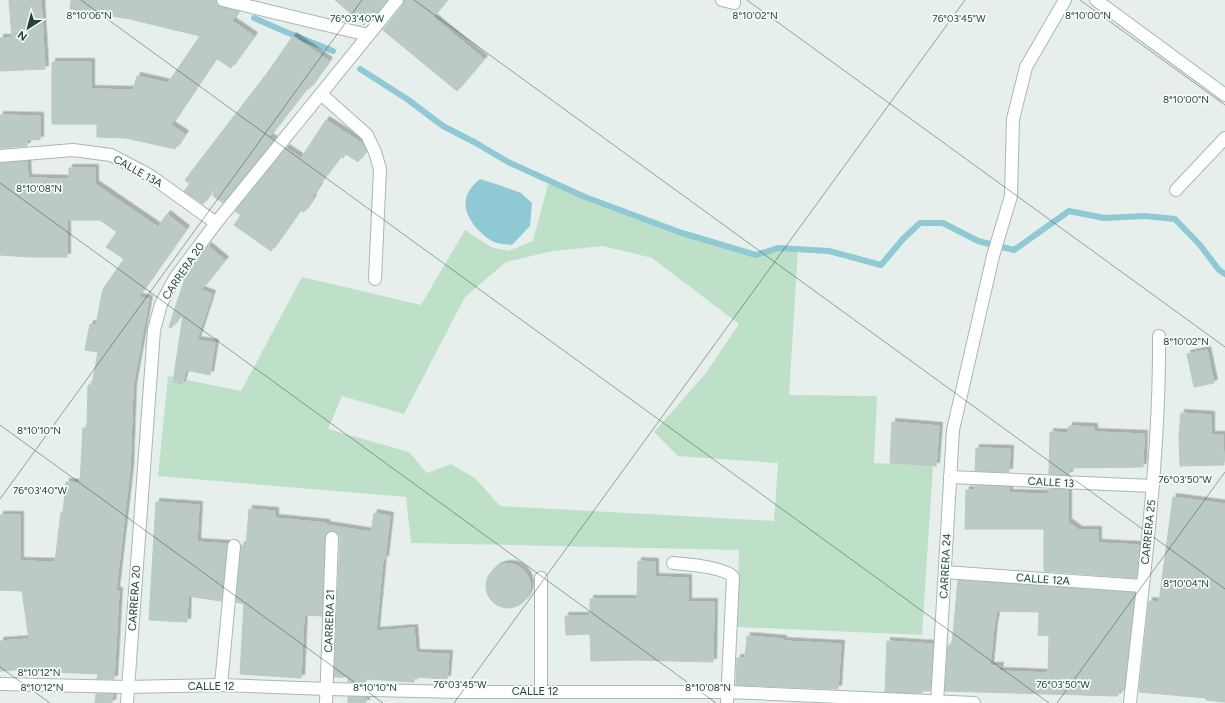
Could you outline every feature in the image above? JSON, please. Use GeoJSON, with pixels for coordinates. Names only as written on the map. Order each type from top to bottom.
{"type":"FeatureCollection","features":[{"type":"Feature","properties":{"kind":"street"},"geometry":{"type":"LineString","coordinates":[[223,0],[368,35]]}},
{"type":"Feature","properties":{"kind":"street","name":"CARRERA 20"},"geometry":{"type":"LineString","coordinates":[[127,703],[154,330],[161,304],[175,278],[216,223],[397,0]]}},
{"type":"Feature","properties":{"kind":"street"},"geometry":{"type":"LineString","coordinates":[[722,0],[734,3],[734,0]]}},
{"type":"Feature","properties":{"kind":"street","name":"CARRERA 24"},"geometry":{"type":"LineString","coordinates":[[937,702],[953,430],[993,256],[1011,196],[1013,119],[1026,67],[1065,0]]}},
{"type":"Feature","properties":{"kind":"street"},"geometry":{"type":"LineString","coordinates":[[1096,0],[1225,95]]}},
{"type":"Feature","properties":{"kind":"street"},"geometry":{"type":"LineString","coordinates":[[321,94],[367,135],[375,152],[380,169],[375,279]]}},
{"type":"Feature","properties":{"kind":"street"},"geometry":{"type":"LineString","coordinates":[[1176,190],[1225,138]]}},
{"type":"Feature","properties":{"kind":"street","name":"CALLE 13A"},"geometry":{"type":"LineString","coordinates":[[0,156],[73,150],[112,156],[149,175],[216,223]]}},
{"type":"Feature","properties":{"kind":"street","name":"CARRERA 25"},"geometry":{"type":"LineString","coordinates":[[1130,703],[1153,486],[1159,396],[1159,336]]}},
{"type":"Feature","properties":{"kind":"street","name":"CALLE 13"},"geometry":{"type":"LineString","coordinates":[[950,477],[1153,486]]}},
{"type":"Feature","properties":{"kind":"street","name":"CARRERA 21"},"geometry":{"type":"LineString","coordinates":[[326,703],[332,538]]}},
{"type":"Feature","properties":{"kind":"street"},"geometry":{"type":"LineString","coordinates":[[221,685],[234,546]]}},
{"type":"Feature","properties":{"kind":"street"},"geometry":{"type":"LineString","coordinates":[[672,563],[722,571],[731,574],[733,577],[728,698]]}},
{"type":"Feature","properties":{"kind":"street","name":"CALLE 12A"},"geometry":{"type":"LineString","coordinates":[[945,572],[1142,586]]}},
{"type":"Feature","properties":{"kind":"street"},"geometry":{"type":"LineString","coordinates":[[541,578],[541,697]]}},
{"type":"Feature","properties":{"kind":"street","name":"CALLE 12"},"geometry":{"type":"LineString","coordinates":[[0,684],[128,687],[221,685],[460,692],[541,697],[728,698],[974,703]]}},
{"type":"Feature","properties":{"kind":"green space"},"geometry":{"type":"Polygon","coordinates":[[[549,181],[585,197],[682,233],[756,255],[778,248],[798,249],[789,395],[877,396],[874,463],[933,466],[922,635],[737,627],[739,550],[411,543],[406,497],[158,476],[168,376],[241,391],[302,277],[421,305],[465,230],[491,247],[508,251],[533,241],[549,181]],[[603,246],[553,251],[506,262],[465,297],[404,414],[342,396],[328,429],[409,452],[427,473],[451,464],[475,478],[500,506],[774,521],[778,463],[678,456],[654,432],[706,373],[739,324],[652,258],[603,246]]]}},
{"type":"Feature","properties":{"kind":"water"},"geometry":{"type":"Polygon","coordinates":[[[480,179],[521,193],[532,203],[530,226],[512,245],[496,243],[489,239],[478,230],[469,218],[465,205],[466,199],[468,193],[480,179]]]}},
{"type":"Feature","properties":{"kind":"building"},"geometry":{"type":"Polygon","coordinates":[[[9,0],[41,0],[45,69],[0,71],[0,38],[12,38],[9,0]]]}},
{"type":"Feature","properties":{"kind":"building"},"geometry":{"type":"Polygon","coordinates":[[[71,0],[216,0],[218,5],[221,7],[238,11],[232,21],[254,36],[231,68],[216,58],[171,125],[185,134],[175,149],[126,138],[97,137],[97,124],[52,124],[52,62],[91,62],[91,89],[133,90],[137,76],[168,83],[200,36],[130,19],[70,9],[71,0]]]}},
{"type":"Feature","properties":{"kind":"building"},"geometry":{"type":"Polygon","coordinates":[[[335,0],[387,0],[371,20],[369,18],[364,25],[335,0]]]}},
{"type":"Feature","properties":{"kind":"building"},"geometry":{"type":"Polygon","coordinates":[[[404,0],[447,0],[433,17],[484,59],[457,91],[383,30],[403,5],[404,0]]]}},
{"type":"Feature","properties":{"kind":"building"},"geometry":{"type":"Polygon","coordinates":[[[293,36],[329,61],[309,89],[307,88],[269,137],[274,140],[223,203],[213,196],[216,185],[203,204],[184,191],[190,184],[185,180],[268,72],[293,36]]]}},
{"type":"Feature","properties":{"kind":"building"},"geometry":{"type":"Polygon","coordinates":[[[0,115],[40,116],[40,140],[27,139],[27,146],[0,148],[0,115]]]}},
{"type":"Feature","properties":{"kind":"building"},"geometry":{"type":"Polygon","coordinates":[[[326,120],[363,144],[366,150],[358,162],[346,154],[343,158],[341,156],[318,186],[312,197],[313,198],[304,212],[300,210],[271,251],[234,225],[241,215],[235,211],[286,148],[301,158],[326,120]]]}},
{"type":"Feature","properties":{"kind":"building"},"geometry":{"type":"Polygon","coordinates":[[[27,161],[28,178],[69,179],[69,168],[95,168],[95,184],[158,227],[167,214],[186,229],[138,297],[149,299],[133,387],[130,469],[116,591],[119,591],[114,679],[97,679],[98,674],[54,672],[54,667],[0,671],[0,641],[29,639],[22,591],[0,590],[0,515],[20,515],[20,561],[55,562],[61,512],[63,513],[66,482],[80,483],[83,428],[87,428],[88,385],[92,385],[98,352],[85,350],[90,324],[96,325],[103,289],[124,259],[106,247],[117,232],[100,220],[67,220],[67,257],[0,255],[0,163],[27,161]]]}},
{"type":"Feature","properties":{"kind":"building"},"geometry":{"type":"Polygon","coordinates":[[[208,246],[225,260],[201,290],[212,294],[197,340],[215,343],[210,375],[186,370],[182,384],[173,382],[183,315],[171,328],[169,327],[186,275],[208,246]]]}},
{"type":"Feature","properties":{"kind":"building"},"geometry":{"type":"Polygon","coordinates":[[[1207,350],[1214,383],[1194,387],[1187,354],[1207,350]]]}},
{"type":"Feature","properties":{"kind":"building"},"geometry":{"type":"Polygon","coordinates":[[[1181,413],[1211,415],[1211,435],[1223,435],[1224,465],[1180,466],[1179,436],[1181,413]]]}},
{"type":"Feature","properties":{"kind":"building"},"geometry":{"type":"Polygon","coordinates":[[[892,422],[939,426],[936,466],[890,463],[892,422]]]}},
{"type":"Feature","properties":{"kind":"building"},"geometry":{"type":"Polygon","coordinates":[[[1069,426],[1094,427],[1094,432],[1144,434],[1143,467],[1070,468],[1069,475],[1049,474],[1050,432],[1068,433],[1069,426]]]}},
{"type":"Feature","properties":{"kind":"building"},"geometry":{"type":"Polygon","coordinates":[[[976,448],[1010,449],[1009,472],[975,471],[976,448]]]}},
{"type":"Feature","properties":{"kind":"building"},"geometry":{"type":"Polygon","coordinates":[[[975,486],[1009,487],[1009,493],[1048,494],[1049,489],[1068,490],[1068,522],[1079,530],[1098,530],[1098,543],[1139,545],[1136,578],[1044,571],[1044,529],[965,529],[966,490],[975,490],[975,486]]]}},
{"type":"Feature","properties":{"kind":"building"},"geometry":{"type":"Polygon","coordinates":[[[1173,497],[1225,504],[1225,702],[1206,700],[1206,698],[1139,692],[1149,601],[1159,602],[1173,497]]]}},
{"type":"Feature","properties":{"kind":"building"},"geometry":{"type":"Polygon","coordinates":[[[156,502],[199,505],[197,542],[227,544],[221,601],[188,596],[187,622],[149,620],[156,502]]]}},
{"type":"Feature","properties":{"kind":"building"},"geometry":{"type":"Polygon","coordinates":[[[249,509],[275,511],[275,518],[326,523],[326,525],[371,532],[374,513],[390,516],[385,559],[383,559],[376,631],[414,628],[416,653],[449,654],[447,679],[414,677],[414,682],[366,679],[366,682],[348,682],[348,677],[334,677],[340,538],[336,532],[332,531],[326,534],[324,538],[322,616],[304,615],[301,678],[240,674],[244,604],[236,602],[241,545],[246,546],[249,509]]]}},
{"type":"Feature","properties":{"kind":"building"},"geometry":{"type":"Polygon","coordinates":[[[638,561],[655,562],[655,577],[688,578],[688,602],[714,602],[713,662],[636,660],[591,661],[590,634],[566,635],[565,616],[590,616],[590,599],[637,599],[638,561]]]}},
{"type":"Feature","properties":{"kind":"building"},"geometry":{"type":"Polygon","coordinates":[[[504,564],[512,564],[524,570],[530,582],[530,590],[524,602],[512,608],[504,608],[492,602],[486,590],[486,582],[492,570],[504,564]]]}},
{"type":"Feature","properties":{"kind":"building"},"geometry":{"type":"Polygon","coordinates":[[[958,580],[1135,593],[1124,691],[1118,690],[1118,696],[945,691],[948,645],[952,645],[958,580]],[[997,611],[990,666],[1000,666],[999,671],[1048,673],[1049,636],[1038,635],[1039,612],[997,611]]]}},
{"type":"Feature","properties":{"kind":"building"},"geometry":{"type":"Polygon","coordinates":[[[747,636],[783,639],[783,641],[841,644],[838,689],[736,685],[737,658],[745,658],[747,636]]]}},
{"type":"Feature","properties":{"kind":"building"},"geometry":{"type":"Polygon","coordinates":[[[887,641],[933,644],[930,691],[922,691],[922,693],[885,692],[887,641]]]}},
{"type":"Feature","properties":{"kind":"building"},"geometry":{"type":"Polygon","coordinates":[[[96,694],[113,694],[112,703],[95,703],[96,694]]]}},
{"type":"Feature","properties":{"kind":"building"},"geometry":{"type":"Polygon","coordinates":[[[348,697],[366,697],[366,703],[348,703],[348,697]]]}},
{"type":"Feature","properties":{"kind":"waterway"},"geometry":{"type":"LineString","coordinates":[[254,18],[333,51]]}},
{"type":"Feature","properties":{"kind":"waterway"},"geometry":{"type":"LineString","coordinates":[[360,69],[407,99],[443,126],[508,162],[585,197],[682,233],[756,255],[778,248],[829,251],[881,265],[903,239],[920,223],[943,223],[978,241],[1014,250],[1069,211],[1104,218],[1145,216],[1175,219],[1200,245],[1219,270],[1225,274]]}}]}
